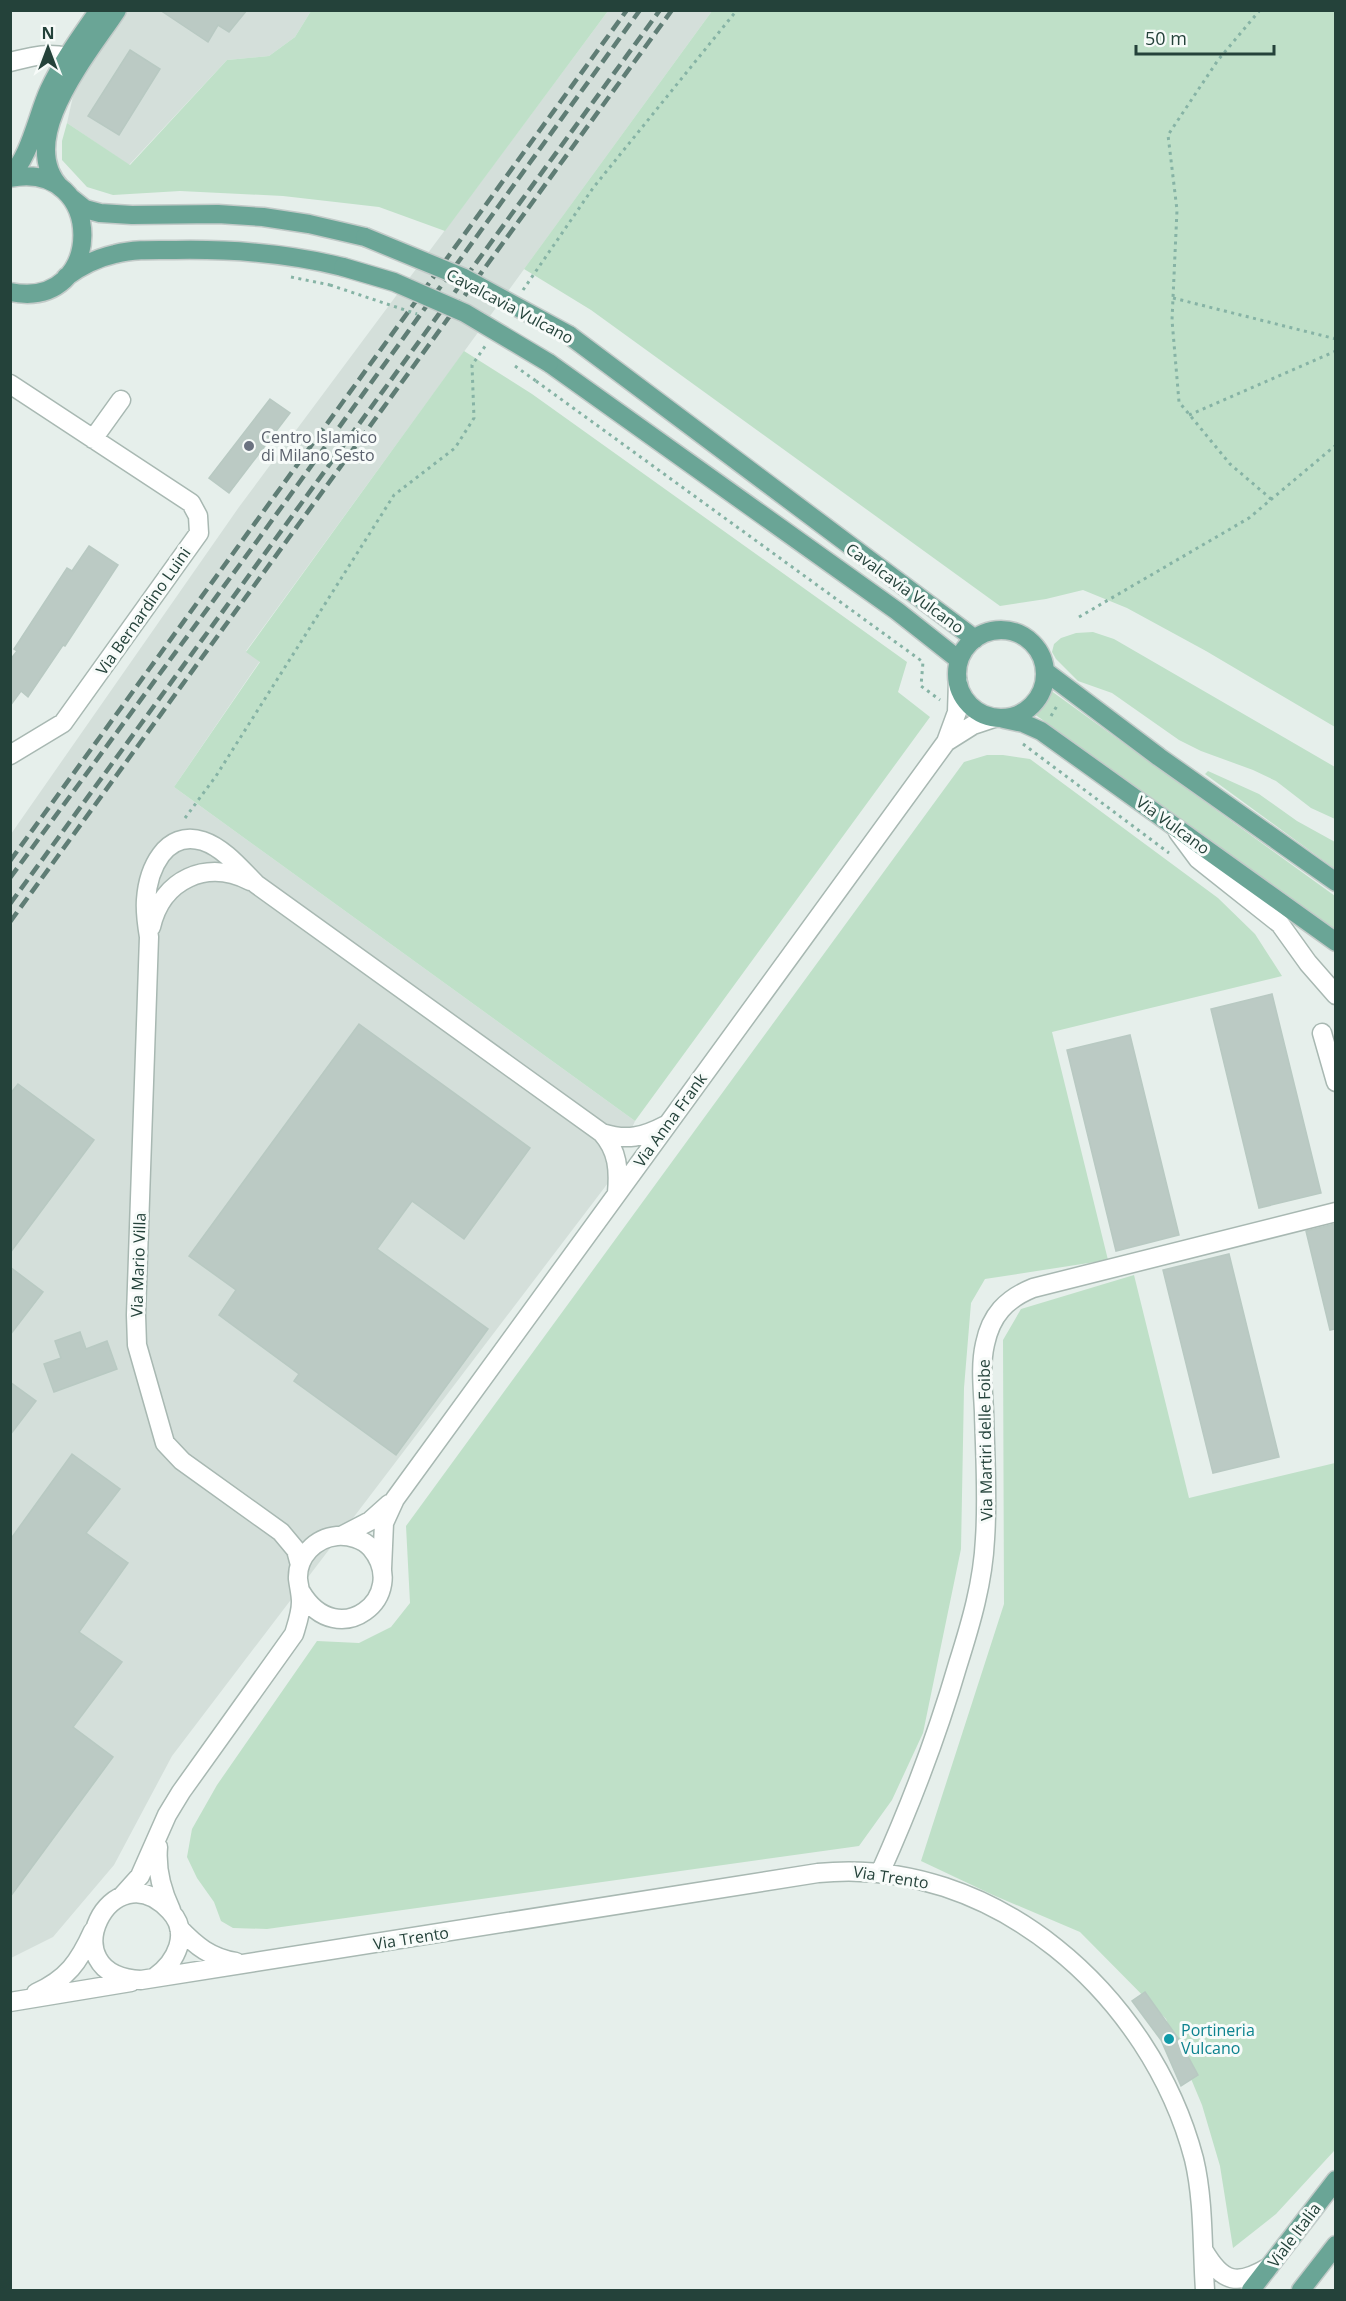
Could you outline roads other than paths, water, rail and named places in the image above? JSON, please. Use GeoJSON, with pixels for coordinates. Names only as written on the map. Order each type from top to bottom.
{"type":"FeatureCollection","features":[{"type":"Feature","properties":{"kind":"main road"},"geometry":{"type":"LineString","coordinates":[[10,177],[23,159],[43,102],[67,57],[99,10]]}},
{"type":"Feature","properties":{"kind":"main road"},"geometry":{"type":"LineString","coordinates":[[66,277],[79,259],[84,237],[81,216],[66,193],[52,178],[46,161],[46,138],[50,121],[68,86],[117,10]]}},
{"type":"Feature","properties":{"kind":"main road","name":"Cavalcavia Vulcano"},"geometry":{"type":"LineString","coordinates":[[10,177],[37,178],[49,182],[85,209],[100,213],[218,214],[263,217],[309,224],[365,237],[470,281],[569,335],[975,639]]}},
{"type":"Feature","properties":{"kind":"main road","name":"Cavalcavia Vulcano"},"geometry":{"type":"LineString","coordinates":[[12,292],[28,294],[42,291],[51,288],[80,267],[102,258],[125,252],[150,250],[257,251],[296,256],[394,282],[465,313],[549,363],[897,611],[959,660]]}},
{"type":"Feature","properties":{"kind":"main road"},"geometry":{"type":"LineString","coordinates":[[997,630],[1021,635],[1037,648],[1046,672],[1043,689],[1035,703],[1021,714],[999,718],[974,710],[967,702],[958,682],[959,660],[968,645],[975,639],[997,630]]}},
{"type":"Feature","properties":{"kind":"main road"},"geometry":{"type":"LineString","coordinates":[[1046,672],[1159,757],[1335,882]]}},
{"type":"Feature","properties":{"kind":"main road","name":"Via Vulcano"},"geometry":{"type":"LineString","coordinates":[[999,718],[1041,730],[1335,942]]}},
{"type":"Feature","properties":{"kind":"main road","name":"Viale Italia"},"geometry":{"type":"LineString","coordinates":[[1251,2290],[1335,2180]]}},
{"type":"Feature","properties":{"kind":"main road"},"geometry":{"type":"LineString","coordinates":[[1301,2290],[1335,2245]]}},
{"type":"Feature","properties":{"kind":"street"},"geometry":{"type":"LineString","coordinates":[[10,62],[41,54],[67,57]]}},
{"type":"Feature","properties":{"kind":"street","name":"Via Bernardino Luini"},"geometry":{"type":"LineString","coordinates":[[10,384],[191,503],[198,516],[199,533],[63,723],[10,755]]}},
{"type":"Feature","properties":{"kind":"street"},"geometry":{"type":"LineString","coordinates":[[93,439],[121,400]]}},
{"type":"Feature","properties":{"kind":"street","name":"Via Anna Frank"},"geometry":{"type":"LineString","coordinates":[[382,1569],[384,1523],[395,1499],[946,742],[957,712],[958,682]]}},
{"type":"Feature","properties":{"kind":"street","name":"Via Anna Frank"},"geometry":{"type":"LineString","coordinates":[[946,742],[959,732],[999,718]]}},
{"type":"Feature","properties":{"kind":"street"},"geometry":{"type":"LineString","coordinates":[[1174,825],[1198,859],[1280,924],[1335,995]]}},
{"type":"Feature","properties":{"kind":"street","name":"Via Mario Villa"},"geometry":{"type":"LineString","coordinates":[[300,1564],[296,1550],[281,1532],[182,1461],[165,1443],[137,1345],[135,1316],[149,937],[146,902],[148,885],[159,856],[168,846],[189,839],[202,841],[217,848],[256,884],[602,1133],[615,1151],[619,1176],[617,1193]]}},
{"type":"Feature","properties":{"kind":"street","name":"Via Mario Villa"},"geometry":{"type":"LineString","coordinates":[[149,937],[157,906],[164,896],[183,880],[195,875],[219,872],[240,876],[256,884]]}},
{"type":"Feature","properties":{"kind":"street"},"geometry":{"type":"LineString","coordinates":[[1322,1034],[1335,1082]]}},
{"type":"Feature","properties":{"kind":"street","name":"Via Mario Villa"},"geometry":{"type":"LineString","coordinates":[[602,1133],[621,1138],[636,1138],[650,1134],[668,1124]]}},
{"type":"Feature","properties":{"kind":"street","name":"Via Martiri delle Foibe"},"geometry":{"type":"LineString","coordinates":[[880,1873],[915,1795],[936,1737],[976,1604],[983,1560],[986,1504],[982,1362],[990,1326],[999,1309],[1014,1296],[1033,1288],[1335,1212]]}},
{"type":"Feature","properties":{"kind":"street","name":"Via Anna Frank"},"geometry":{"type":"LineString","coordinates":[[336,1536],[370,1521],[395,1499]]}},
{"type":"Feature","properties":{"kind":"street","name":"Via Mario Villa"},"geometry":{"type":"LineString","coordinates":[[281,1532],[303,1538],[336,1536]]}},
{"type":"Feature","properties":{"kind":"street"},"geometry":{"type":"LineString","coordinates":[[288,1645],[294,1634],[301,1605],[298,1578],[300,1564],[312,1547],[336,1536],[356,1538],[368,1545],[377,1556],[382,1569],[382,1582],[378,1596],[370,1607],[359,1615],[346,1619],[319,1613],[308,1604],[301,1592]]}},
{"type":"Feature","properties":{"kind":"street"},"geometry":{"type":"LineString","coordinates":[[122,1896],[140,1876],[167,1815],[180,1792],[288,1645],[296,1635],[309,1627],[336,1618]]}},
{"type":"Feature","properties":{"kind":"street"},"geometry":{"type":"LineString","coordinates":[[148,1978],[167,1968],[176,1956],[180,1943],[176,1921],[158,1876],[159,1836]]}},
{"type":"Feature","properties":{"kind":"street","name":"Via Trento"},"geometry":{"type":"LineString","coordinates":[[14,2002],[148,1978],[256,1963],[818,1873],[846,1870],[916,1879],[967,1895],[1007,1915],[1067,1957],[1114,2005],[1153,2060],[1181,2121],[1197,2172],[1205,2290]]}},
{"type":"Feature","properties":{"kind":"street","name":"Via Trento"},"geometry":{"type":"LineString","coordinates":[[14,2002],[45,1989],[68,1973],[83,1952],[100,1914],[109,1904],[122,1896],[136,1894],[151,1896],[164,1904],[194,1944],[213,1956],[236,1962],[256,1963]]}},
{"type":"Feature","properties":{"kind":"street","name":"Via Trento"},"geometry":{"type":"LineString","coordinates":[[95,1927],[95,1947],[104,1966],[121,1977],[148,1978]]}},
{"type":"Feature","properties":{"kind":"street"},"geometry":{"type":"LineString","coordinates":[[1202,2247],[1213,2266],[1223,2274],[1236,2278],[1249,2279],[1270,2266]]}},
{"type":"Feature","properties":{"kind":"railway"},"geometry":{"type":"LineString","coordinates":[[10,861],[627,10]]}},
{"type":"Feature","properties":{"kind":"railway"},"geometry":{"type":"LineString","coordinates":[[10,878],[252,548],[640,10]]}},
{"type":"Feature","properties":{"kind":"railway"},"geometry":{"type":"LineString","coordinates":[[10,904],[660,10]]}},
{"type":"Feature","properties":{"kind":"railway"},"geometry":{"type":"LineString","coordinates":[[10,922],[672,10]]}},
{"type":"Feature","properties":{"kind":"place","name":"Centro Islamico di Milano Sesto"},"geometry":{"type":"Point","coordinates":[249,446]}},
{"type":"Feature","properties":{"kind":"place","name":"Portineria Vulcano"},"geometry":{"type":"Point","coordinates":[1169,2039]}}]}
